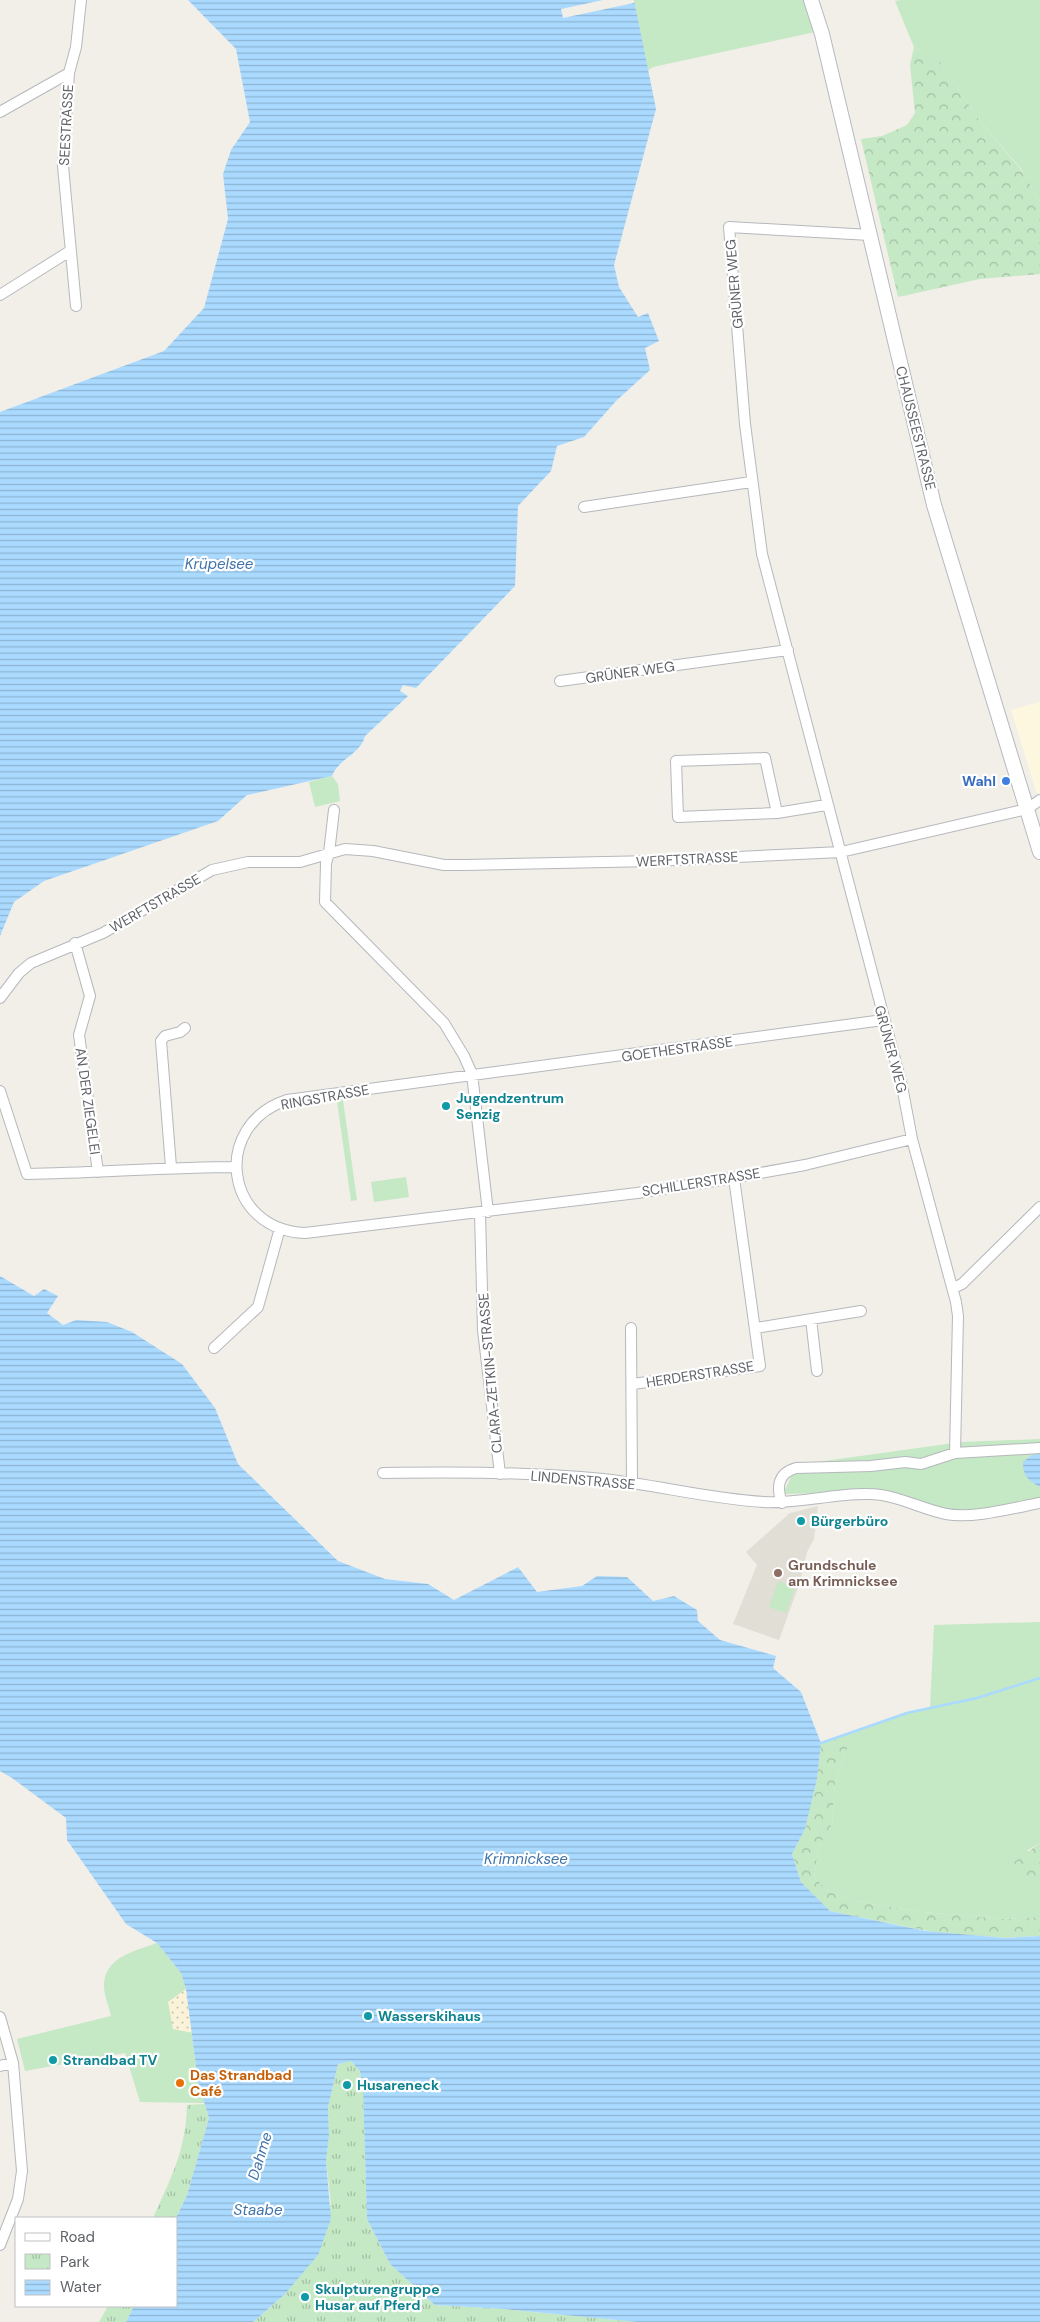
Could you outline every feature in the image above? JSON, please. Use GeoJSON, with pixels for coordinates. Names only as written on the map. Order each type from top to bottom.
{"type":"FeatureCollection","features":[{"type":"Feature","properties":{"kind":"main road","name":"CHAUSSEESTRASSE"},"geometry":{"type":"LineString","coordinates":[[811,0],[822,34],[934,505],[1040,852]]}},
{"type":"Feature","properties":{"kind":"street","name":"SEESTRASSE"},"geometry":{"type":"LineString","coordinates":[[76,306],[63,166],[69,73],[76,47],[81,8],[80,0]]}},
{"type":"Feature","properties":{"kind":"street"},"geometry":{"type":"LineString","coordinates":[[0,112],[69,73]]}},
{"type":"Feature","properties":{"kind":"street","name":"GRÜNER WEG"},"geometry":{"type":"LineString","coordinates":[[870,235],[729,227],[751,482],[762,554],[826,805],[841,852],[883,1020],[902,1086],[912,1139],[953,1288],[958,1316],[954,1453]]}},
{"type":"Feature","properties":{"kind":"street"},"geometry":{"type":"LineString","coordinates":[[0,295],[70,251]]}},
{"type":"Feature","properties":{"kind":"street"},"geometry":{"type":"LineString","coordinates":[[584,507],[751,482]]}},
{"type":"Feature","properties":{"kind":"street","name":"GRÜNER WEG"},"geometry":{"type":"LineString","coordinates":[[560,681],[788,650]]}},
{"type":"Feature","properties":{"kind":"street"},"geometry":{"type":"LineString","coordinates":[[777,813],[765,758],[676,761],[678,817],[777,813],[826,805]]}},
{"type":"Feature","properties":{"kind":"street","name":"WERFTSTRASSE"},"geometry":{"type":"LineString","coordinates":[[0,998],[19,973],[31,963],[122,923],[212,870],[248,862],[300,862],[345,850],[373,851],[432,863],[466,865],[637,861],[841,852],[1027,809],[1040,800]]}},
{"type":"Feature","properties":{"kind":"street"},"geometry":{"type":"LineString","coordinates":[[334,810],[326,864],[324,902],[444,1023],[464,1056],[472,1074]]}},
{"type":"Feature","properties":{"kind":"street","name":"AN DER ZIEGELEI"},"geometry":{"type":"LineString","coordinates":[[75,944],[90,996],[79,1035],[98,1172]]}},
{"type":"Feature","properties":{"kind":"street","name":"GOETHESTRASSE"},"geometry":{"type":"LineString","coordinates":[[472,1074],[575,1062],[883,1020]]}},
{"type":"Feature","properties":{"kind":"street"},"geometry":{"type":"LineString","coordinates":[[171,1167],[161,1041],[165,1036],[180,1032],[185,1028]]}},
{"type":"Feature","properties":{"kind":"street","name":"RINGSTRASSE"},"geometry":{"type":"LineString","coordinates":[[472,1074],[301,1098],[277,1104],[262,1114],[250,1126],[241,1142],[236,1167],[239,1184],[249,1206],[260,1217],[280,1228],[305,1233],[484,1212]]}},
{"type":"Feature","properties":{"kind":"street","name":"CLARA-ZETKIN-STRASSE"},"geometry":{"type":"LineString","coordinates":[[472,1074],[484,1212],[483,1330],[500,1474]]}},
{"type":"Feature","properties":{"kind":"street"},"geometry":{"type":"LineString","coordinates":[[0,1090],[27,1174],[171,1167],[236,1167]]}},
{"type":"Feature","properties":{"kind":"street","name":"SCHILLERSTRASSE"},"geometry":{"type":"LineString","coordinates":[[484,1212],[734,1178],[805,1165],[912,1139]]}},
{"type":"Feature","properties":{"kind":"street","name":"HERDERSTRASSE"},"geometry":{"type":"LineString","coordinates":[[633,1384],[760,1366],[734,1178]]}},
{"type":"Feature","properties":{"kind":"street"},"geometry":{"type":"LineString","coordinates":[[953,1288],[962,1284],[1040,1207]]}},
{"type":"Feature","properties":{"kind":"street"},"geometry":{"type":"LineString","coordinates":[[214,1348],[258,1307],[280,1228]]}},
{"type":"Feature","properties":{"kind":"street"},"geometry":{"type":"LineString","coordinates":[[756,1328],[861,1311]]}},
{"type":"Feature","properties":{"kind":"street"},"geometry":{"type":"LineString","coordinates":[[810,1319],[817,1371]]}},
{"type":"Feature","properties":{"kind":"street","name":"HERDERSTRASSE"},"geometry":{"type":"LineString","coordinates":[[631,1328],[633,1384],[632,1483]]}},
{"type":"Feature","properties":{"kind":"street"},"geometry":{"type":"LineString","coordinates":[[782,1502],[778,1491],[780,1480],[787,1471],[906,1462],[920,1464],[954,1453],[1040,1448]]}},
{"type":"Feature","properties":{"kind":"street","name":"LINDENSTRASSE"},"geometry":{"type":"LineString","coordinates":[[383,1473],[572,1477],[632,1483],[762,1502],[782,1502],[840,1494],[872,1494],[945,1514],[963,1515],[1040,1503]]}},
{"type":"Feature","properties":{"kind":"street"},"geometry":{"type":"LineString","coordinates":[[0,2017],[12,2063],[22,2171],[18,2199],[2,2238]]}},
{"type":"Feature","properties":{"kind":"street"},"geometry":{"type":"LineString","coordinates":[[0,2066],[12,2063]]}},
{"type":"Feature","properties":{"kind":"shaded area"},"geometry":{"type":"Polygon","coordinates":[[[1040,702],[1040,793],[1037,794],[1011,710],[1040,702]]]}},
{"type":"Feature","properties":{"kind":"shaded area","name":"Grundschule am Krimnicksee"},"geometry":{"type":"Polygon","coordinates":[[[818,1506],[814,1539],[807,1552],[800,1582],[779,1640],[733,1624],[757,1565],[746,1552],[790,1513],[818,1506]]]}},
{"type":"Feature","properties":{"kind":"green space"},"geometry":{"type":"Polygon","coordinates":[[[634,0],[804,0],[815,32],[653,67],[647,71],[634,0]]]}},
{"type":"Feature","properties":{"kind":"green space"},"geometry":{"type":"Polygon","coordinates":[[[1040,0],[1040,202],[1022,170],[979,120],[938,59],[914,47],[895,1],[1040,0]]]}},
{"type":"Feature","properties":{"kind":"green space"},"geometry":{"type":"Polygon","coordinates":[[[914,47],[938,59],[979,120],[1023,172],[1040,202],[1040,274],[980,279],[898,297],[861,139],[882,136],[907,125],[915,113],[910,65],[914,47]]]}},
{"type":"Feature","properties":{"kind":"green space"},"geometry":{"type":"Polygon","coordinates":[[[332,776],[338,784],[340,801],[315,807],[309,782],[332,776]]]}},
{"type":"Feature","properties":{"kind":"green space"},"geometry":{"type":"Polygon","coordinates":[[[343,1100],[357,1200],[351,1201],[337,1101],[343,1100]]]}},
{"type":"Feature","properties":{"kind":"green space"},"geometry":{"type":"Polygon","coordinates":[[[406,1177],[409,1197],[374,1202],[371,1182],[406,1177]]]}},
{"type":"Feature","properties":{"kind":"green space"},"geometry":{"type":"Polygon","coordinates":[[[1040,1439],[1040,1501],[951,1513],[874,1492],[783,1494],[793,1473],[803,1464],[961,1442],[1040,1439]]]}},
{"type":"Feature","properties":{"kind":"green space"},"geometry":{"type":"Polygon","coordinates":[[[778,1581],[795,1588],[786,1613],[769,1607],[778,1581]]]}},
{"type":"Feature","properties":{"kind":"green space"},"geometry":{"type":"Polygon","coordinates":[[[1040,1622],[1040,1843],[1028,1850],[1019,1874],[1040,1885],[1040,1917],[1004,1919],[923,1912],[865,1903],[830,1892],[814,1878],[819,1846],[832,1824],[835,1784],[853,1732],[906,1712],[930,1707],[934,1625],[1040,1622]]]}},
{"type":"Feature","properties":{"kind":"green space"},"geometry":{"type":"Polygon","coordinates":[[[853,1732],[835,1784],[832,1824],[819,1846],[814,1878],[830,1892],[865,1903],[923,1912],[1004,1919],[1040,1917],[1040,1936],[1005,1938],[933,1932],[830,1911],[801,1882],[792,1854],[805,1829],[817,1779],[821,1743],[853,1732]]]}},
{"type":"Feature","properties":{"kind":"green space"},"geometry":{"type":"Polygon","coordinates":[[[1040,1843],[1040,1885],[1019,1874],[1013,1863],[1040,1843]]]}},
{"type":"Feature","properties":{"kind":"green space"},"geometry":{"type":"Polygon","coordinates":[[[157,1943],[181,1973],[186,1989],[198,2082],[205,2103],[140,2102],[125,2053],[25,2071],[17,2039],[111,2016],[104,1986],[105,1976],[109,1968],[131,1952],[157,1943]]]}},
{"type":"Feature","properties":{"kind":"green space"},"geometry":{"type":"Polygon","coordinates":[[[351,2061],[360,2071],[363,2091],[367,2219],[390,2264],[435,2305],[504,2309],[637,2322],[253,2322],[285,2294],[331,2204],[326,2161],[329,2136],[328,2107],[338,2064],[351,2061]]]}},
{"type":"Feature","properties":{"kind":"green space"},"geometry":{"type":"Polygon","coordinates":[[[205,2104],[209,2118],[187,2195],[176,2217],[153,2217],[181,2150],[187,2105],[205,2104]]]}},
{"type":"Feature","properties":{"kind":"green space"},"geometry":{"type":"Polygon","coordinates":[[[107,2307],[134,2307],[126,2322],[99,2322],[107,2307]]]}},
{"type":"Feature","properties":{"kind":"sand"},"geometry":{"type":"Polygon","coordinates":[[[186,1989],[193,2033],[173,2029],[168,2002],[186,1989]]]}},
{"type":"Feature","properties":{"kind":"water","name":"Krüpelsee"},"geometry":{"type":"Polygon","coordinates":[[[188,0],[634,0],[656,109],[614,265],[619,287],[638,317],[648,313],[659,341],[645,348],[650,370],[616,401],[584,437],[557,446],[551,471],[518,506],[515,586],[416,688],[403,685],[400,691],[408,696],[365,736],[359,748],[339,765],[332,776],[247,795],[218,821],[44,881],[14,902],[0,936],[0,412],[164,351],[204,308],[228,219],[223,174],[231,150],[250,122],[236,49],[188,0]]]}},
{"type":"Feature","properties":{"kind":"water","name":"Krimnicksee"},"geometry":{"type":"Polygon","coordinates":[[[0,1276],[34,1296],[44,1289],[58,1296],[47,1313],[63,1325],[76,1320],[107,1322],[132,1332],[182,1364],[215,1408],[238,1464],[338,1561],[385,1579],[428,1584],[454,1600],[518,1567],[537,1592],[582,1586],[597,1576],[627,1577],[653,1601],[674,1596],[697,1610],[698,1621],[720,1640],[776,1656],[773,1668],[801,1692],[821,1743],[817,1779],[805,1829],[792,1854],[801,1882],[830,1911],[926,1931],[1005,1938],[1040,1936],[1040,2322],[637,2322],[504,2309],[435,2305],[390,2264],[367,2219],[363,2091],[360,2071],[351,2061],[338,2064],[328,2107],[329,2136],[326,2161],[331,2219],[318,2255],[285,2294],[253,2322],[126,2322],[134,2307],[178,2307],[178,2217],[176,2217],[187,2195],[209,2118],[198,2082],[186,1989],[181,1973],[157,1943],[126,1924],[67,1840],[66,1818],[0,1771],[0,1276]]]}},
{"type":"Feature","properties":{"kind":"water"},"geometry":{"type":"Polygon","coordinates":[[[1040,1454],[1040,1487],[1027,1477],[1023,1462],[1032,1455],[1040,1454]]]}},
{"type":"Feature","properties":{"kind":"pier"},"geometry":{"type":"Polygon","coordinates":[[[603,0],[634,0],[634,3],[563,18],[561,9],[603,0]]]}},
{"type":"Feature","properties":{"kind":"waterway"},"geometry":{"type":"LineString","coordinates":[[821,1743],[907,1713],[977,1698],[1040,1678]]}},
{"type":"Feature","properties":{"kind":"place","name":"Wahl"},"geometry":{"type":"Point","coordinates":[1006,781]}},
{"type":"Feature","properties":{"kind":"place","name":"Jugendzentrum Senzig"},"geometry":{"type":"Point","coordinates":[446,1106]}},
{"type":"Feature","properties":{"kind":"place","name":"Bürgerbüro"},"geometry":{"type":"Point","coordinates":[801,1521]}},
{"type":"Feature","properties":{"kind":"place","name":"Grundschule am Krimnicksee"},"geometry":{"type":"Point","coordinates":[778,1573]}},
{"type":"Feature","properties":{"kind":"place","name":"Wasserskihaus"},"geometry":{"type":"Point","coordinates":[368,2016]}},
{"type":"Feature","properties":{"kind":"place","name":"Strandbad TV"},"geometry":{"type":"Point","coordinates":[53,2060]}},
{"type":"Feature","properties":{"kind":"place","name":"Das Strandbad Café"},"geometry":{"type":"Point","coordinates":[180,2083]}},
{"type":"Feature","properties":{"kind":"place","name":"Husareneck"},"geometry":{"type":"Point","coordinates":[347,2085]}},
{"type":"Feature","properties":{"kind":"place","name":"Skulpturengruppe Husar auf Pferd"},"geometry":{"type":"Point","coordinates":[305,2297]}},
{"type":"Feature","properties":{"kind":"water label","name":"Dahme"},"geometry":{"type":"Point","coordinates":[260,2156]}},
{"type":"Feature","properties":{"kind":"water label","name":"Staabe"},"geometry":{"type":"Point","coordinates":[258,2210]}}]}
